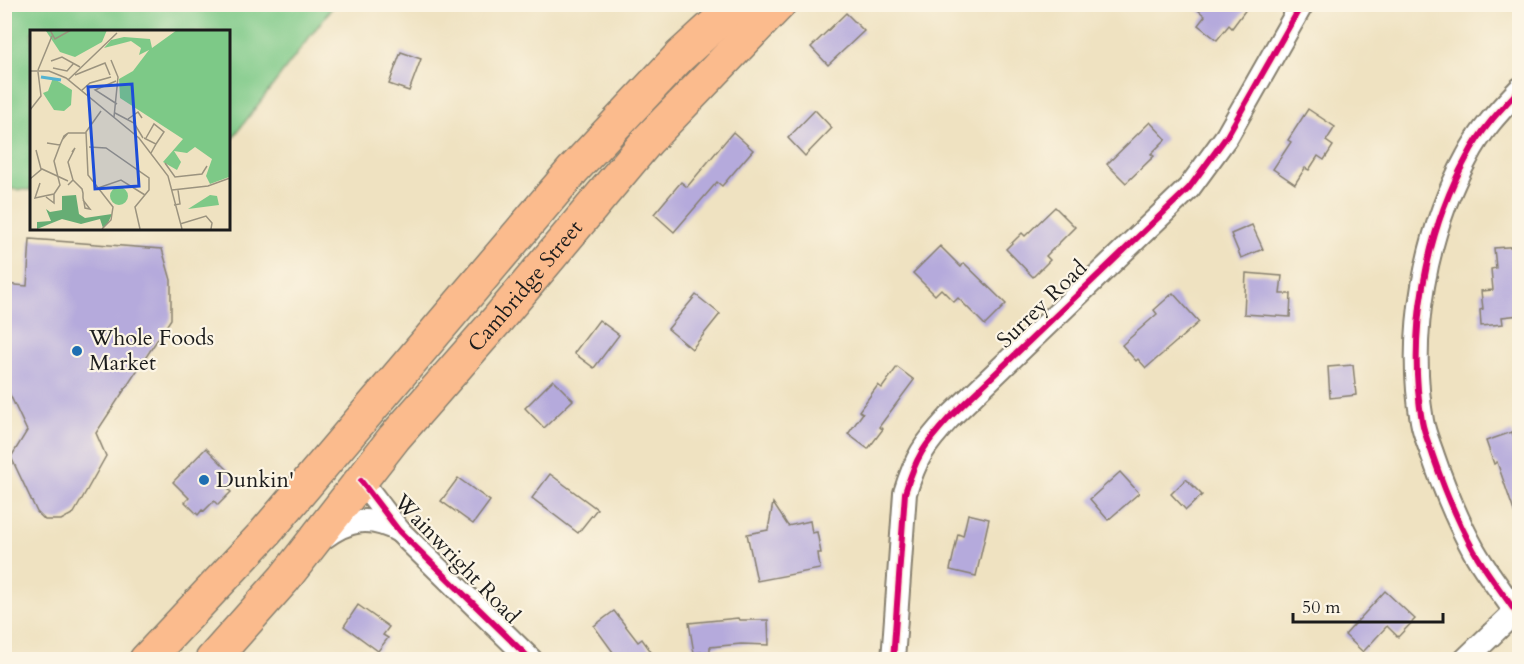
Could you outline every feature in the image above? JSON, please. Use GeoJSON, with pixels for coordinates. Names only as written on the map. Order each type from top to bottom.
{"type":"FeatureCollection","features":[{"type":"Feature","properties":{"kind":"highway","name":"Cambridge Street"},"geometry":{"type":"LineString","coordinates":[[146,660],[265,533],[573,170],[680,56],[737,4]]}},
{"type":"Feature","properties":{"kind":"highway","name":"Cambridge Street"},"geometry":{"type":"LineString","coordinates":[[212,660],[284,579],[394,438],[498,319],[648,140],[779,4]]}},
{"type":"Feature","properties":{"kind":"highway"},"geometry":{"type":"LineString","coordinates":[[466,295],[498,319]]}},
{"type":"Feature","properties":{"kind":"street","name":"Surrey Road"},"geometry":{"type":"LineString","coordinates":[[892,660],[904,493],[913,467],[924,446],[949,417],[1189,188],[1227,136],[1302,4]]}},
{"type":"Feature","properties":{"kind":"street"},"geometry":{"type":"LineString","coordinates":[[1465,660],[1517,609],[1474,552],[1441,479],[1422,422],[1417,366],[1420,311],[1428,261],[1443,205],[1467,156],[1492,119],[1520,89]]}},
{"type":"Feature","properties":{"kind":"street","name":"Wainwright Road"},"geometry":{"type":"LineString","coordinates":[[361,481],[399,531],[531,660]]}},
{"type":"Feature","properties":{"kind":"street","name":"Wainwright Road"},"geometry":{"type":"LineString","coordinates":[[284,579],[324,537],[342,525],[365,521],[387,524],[399,531]]}},
{"type":"Feature","properties":{"kind":"green space"},"geometry":{"type":"Polygon","coordinates":[[[5,4],[334,4],[230,141],[230,30],[30,30],[30,190],[5,189],[5,4]]]}},
{"type":"Feature","properties":{"kind":"building"},"geometry":{"type":"Polygon","coordinates":[[[1191,4],[1250,4],[1232,28],[1229,25],[1217,40],[1198,25],[1205,16],[1191,4]]]}},
{"type":"Feature","properties":{"kind":"building"},"geometry":{"type":"Polygon","coordinates":[[[846,13],[864,31],[828,65],[811,47],[846,13]]]}},
{"type":"Feature","properties":{"kind":"building"},"geometry":{"type":"Polygon","coordinates":[[[401,52],[421,59],[409,91],[389,84],[401,52]]]}},
{"type":"Feature","properties":{"kind":"building"},"geometry":{"type":"Polygon","coordinates":[[[1308,109],[1335,127],[1326,141],[1333,146],[1324,160],[1318,156],[1309,170],[1305,168],[1295,184],[1273,169],[1291,142],[1288,140],[1308,109]]]}},
{"type":"Feature","properties":{"kind":"building"},"geometry":{"type":"Polygon","coordinates":[[[815,110],[832,128],[805,156],[788,138],[815,110]]]}},
{"type":"Feature","properties":{"kind":"building"},"geometry":{"type":"Polygon","coordinates":[[[1150,122],[1166,139],[1151,154],[1154,156],[1126,183],[1107,164],[1150,122]]]}},
{"type":"Feature","properties":{"kind":"building"},"geometry":{"type":"Polygon","coordinates":[[[733,132],[753,150],[722,186],[717,182],[674,232],[654,214],[681,182],[687,187],[733,132]]]}},
{"type":"Feature","properties":{"kind":"building"},"geometry":{"type":"Polygon","coordinates":[[[1055,207],[1075,227],[1046,256],[1050,260],[1033,277],[1006,249],[1022,233],[1025,236],[1055,207]]]}},
{"type":"Feature","properties":{"kind":"building"},"geometry":{"type":"Polygon","coordinates":[[[1252,225],[1263,249],[1241,258],[1231,234],[1252,225]]]}},
{"type":"Feature","properties":{"kind":"building","name":"Whole Foods Market"},"geometry":{"type":"Polygon","coordinates":[[[30,239],[162,249],[171,280],[171,319],[96,433],[106,456],[74,513],[61,520],[45,520],[37,512],[11,457],[27,431],[4,382],[4,284],[27,286],[30,239]]]}},
{"type":"Feature","properties":{"kind":"building"},"geometry":{"type":"Polygon","coordinates":[[[940,246],[961,267],[964,263],[1006,304],[985,325],[958,298],[954,302],[941,289],[935,295],[913,273],[940,246]]]}},
{"type":"Feature","properties":{"kind":"building"},"geometry":{"type":"Polygon","coordinates":[[[1520,246],[1520,315],[1502,317],[1503,324],[1481,326],[1480,310],[1483,309],[1481,291],[1493,290],[1491,269],[1496,268],[1494,248],[1520,246]]]}},
{"type":"Feature","properties":{"kind":"building"},"geometry":{"type":"Polygon","coordinates":[[[1246,273],[1282,276],[1280,294],[1291,294],[1290,317],[1244,314],[1246,273]]]}},
{"type":"Feature","properties":{"kind":"building"},"geometry":{"type":"Polygon","coordinates":[[[1173,293],[1199,322],[1146,368],[1138,359],[1136,361],[1122,345],[1157,314],[1154,310],[1173,293]]]}},
{"type":"Feature","properties":{"kind":"building"},"geometry":{"type":"Polygon","coordinates":[[[696,295],[720,314],[692,349],[668,329],[696,295]]]}},
{"type":"Feature","properties":{"kind":"building"},"geometry":{"type":"Polygon","coordinates":[[[599,320],[619,335],[594,368],[574,353],[599,320]]]}},
{"type":"Feature","properties":{"kind":"building"},"geometry":{"type":"Polygon","coordinates":[[[1353,365],[1356,395],[1330,398],[1328,367],[1353,365]]]}},
{"type":"Feature","properties":{"kind":"building"},"geometry":{"type":"Polygon","coordinates":[[[897,367],[914,380],[879,427],[883,429],[868,449],[848,434],[863,413],[859,411],[878,385],[882,388],[897,367]]]}},
{"type":"Feature","properties":{"kind":"building"},"geometry":{"type":"Polygon","coordinates":[[[553,380],[573,400],[544,428],[525,408],[553,380]]]}},
{"type":"Feature","properties":{"kind":"building"},"geometry":{"type":"Polygon","coordinates":[[[1512,432],[1520,455],[1520,520],[1517,520],[1497,462],[1494,464],[1486,441],[1512,432]]]}},
{"type":"Feature","properties":{"kind":"building","name":"Dunkin'"},"geometry":{"type":"Polygon","coordinates":[[[206,448],[236,478],[227,488],[231,492],[218,505],[214,501],[198,515],[185,502],[189,498],[173,482],[206,448]]]}},
{"type":"Feature","properties":{"kind":"building"},"geometry":{"type":"Polygon","coordinates":[[[1120,472],[1139,493],[1108,520],[1090,499],[1120,472]]]}},
{"type":"Feature","properties":{"kind":"building"},"geometry":{"type":"Polygon","coordinates":[[[550,474],[597,509],[578,533],[532,498],[550,474]]]}},
{"type":"Feature","properties":{"kind":"building"},"geometry":{"type":"Polygon","coordinates":[[[458,478],[490,501],[473,524],[441,501],[458,478]]]}},
{"type":"Feature","properties":{"kind":"building"},"geometry":{"type":"Polygon","coordinates":[[[1186,479],[1202,495],[1186,510],[1171,494],[1186,479]]]}},
{"type":"Feature","properties":{"kind":"building"},"geometry":{"type":"Polygon","coordinates":[[[773,503],[788,526],[810,521],[812,533],[817,532],[821,553],[818,553],[820,569],[757,581],[747,534],[768,530],[773,503]]]}},
{"type":"Feature","properties":{"kind":"building"},"geometry":{"type":"Polygon","coordinates":[[[968,514],[989,519],[976,576],[950,570],[958,534],[963,536],[968,514]]]}},
{"type":"Feature","properties":{"kind":"building"},"geometry":{"type":"Polygon","coordinates":[[[1385,591],[1415,619],[1398,637],[1387,626],[1363,652],[1345,635],[1385,591]]]}},
{"type":"Feature","properties":{"kind":"building"},"geometry":{"type":"Polygon","coordinates":[[[358,605],[389,627],[383,635],[388,638],[378,651],[344,626],[358,605]]]}},
{"type":"Feature","properties":{"kind":"building"},"geometry":{"type":"Polygon","coordinates":[[[614,611],[638,642],[642,639],[657,660],[617,660],[594,626],[614,611]]]}},
{"type":"Feature","properties":{"kind":"building"},"geometry":{"type":"Polygon","coordinates":[[[738,618],[739,620],[768,620],[769,645],[741,644],[710,647],[710,651],[694,653],[689,623],[738,618]]]}},
{"type":"Feature","properties":{"kind":"cycle path"},"geometry":{"type":"LineString","coordinates":[[893,660],[905,493],[922,452],[949,418],[1189,188],[1227,136],[1302,4]]}},
{"type":"Feature","properties":{"kind":"cycle path"},"geometry":{"type":"LineString","coordinates":[[1515,611],[1474,551],[1442,480],[1423,425],[1418,388],[1417,354],[1423,285],[1430,251],[1452,187],[1478,138],[1520,89]]}},
{"type":"Feature","properties":{"kind":"cycle path"},"geometry":{"type":"LineString","coordinates":[[361,481],[399,531],[531,660]]}},
{"type":"Feature","properties":{"kind":"place","name":"Whole Foods Market"},"geometry":{"type":"Point","coordinates":[77,351]}},
{"type":"Feature","properties":{"kind":"place","name":"Dunkin'"},"geometry":{"type":"Point","coordinates":[204,480]}}]}
